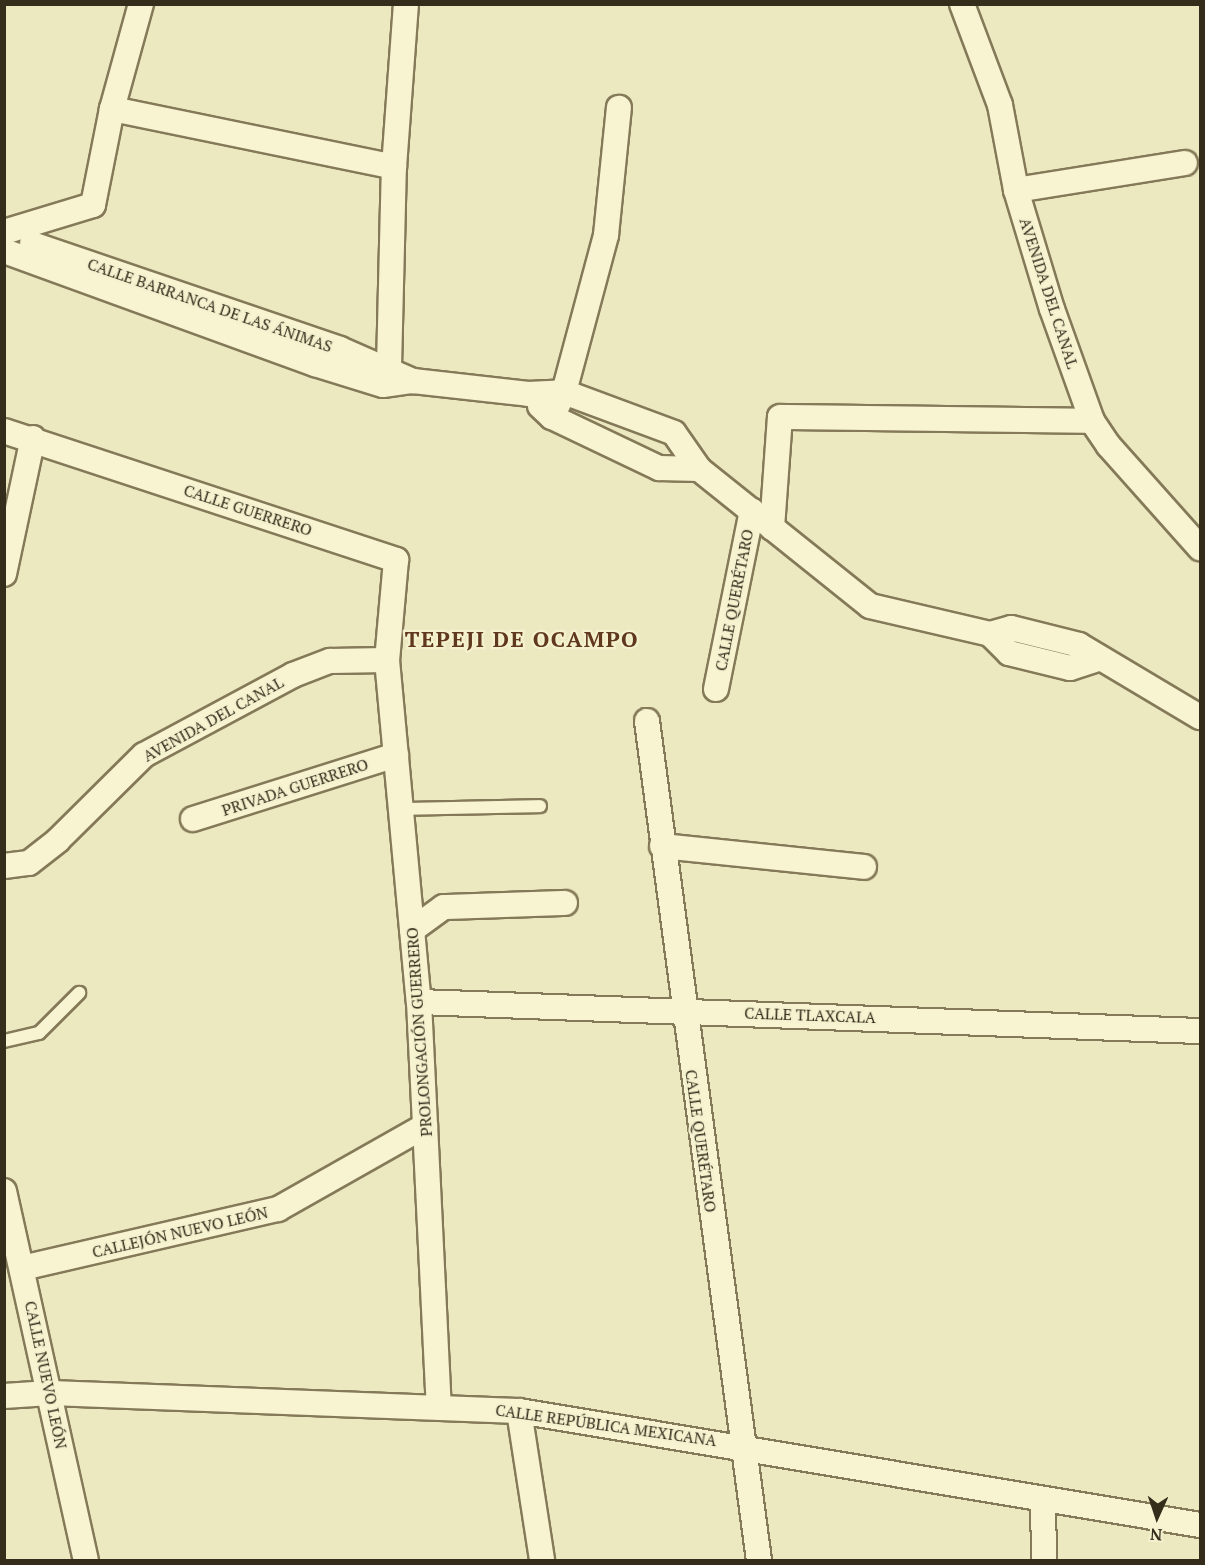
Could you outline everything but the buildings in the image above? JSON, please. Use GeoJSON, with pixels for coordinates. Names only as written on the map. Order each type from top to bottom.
{"type":"FeatureCollection","features":[{"type":"Feature","properties":{"kind":"street"},"geometry":{"type":"LineString","coordinates":[[4,233],[93,205],[112,109],[141,4]]}},
{"type":"Feature","properties":{"kind":"street"},"geometry":{"type":"LineString","coordinates":[[386,376],[394,167],[406,4]]}},
{"type":"Feature","properties":{"kind":"street","name":"AVENIDA DEL CANAL"},"geometry":{"type":"LineString","coordinates":[[962,4],[1000,105],[1016,190],[1052,309],[1092,421],[1108,446],[1200,548]]}},
{"type":"Feature","properties":{"kind":"street"},"geometry":{"type":"LineString","coordinates":[[552,417],[564,392],[606,235],[620,108]]}},
{"type":"Feature","properties":{"kind":"street"},"geometry":{"type":"LineString","coordinates":[[112,109],[394,167]]}},
{"type":"Feature","properties":{"kind":"street"},"geometry":{"type":"LineString","coordinates":[[1016,190],[1185,163]]}},
{"type":"Feature","properties":{"kind":"street","name":"CALLE BARRANCA DE LAS ÁNIMAS"},"geometry":{"type":"LineString","coordinates":[[4,233],[234,324]]}},
{"type":"Feature","properties":{"kind":"street","name":"CALLE BARRANCA DE LAS ÁNIMAS"},"geometry":{"type":"LineString","coordinates":[[4,251],[234,324],[386,376],[528,394],[564,392],[674,433],[699,469],[870,606],[990,634],[1009,653],[1070,668],[1098,659],[1200,717]]}},
{"type":"Feature","properties":{"kind":"street"},"geometry":{"type":"LineString","coordinates":[[528,394],[552,417],[659,468],[699,469]]}},
{"type":"Feature","properties":{"kind":"street"},"geometry":{"type":"LineString","coordinates":[[772,528],[780,417],[1092,421]]}},
{"type":"Feature","properties":{"kind":"street","name":"CALLE GUERRERO"},"geometry":{"type":"LineString","coordinates":[[4,431],[33,438],[396,560],[387,660]]}},
{"type":"Feature","properties":{"kind":"street"},"geometry":{"type":"LineString","coordinates":[[4,574],[33,438]]}},
{"type":"Feature","properties":{"kind":"street","name":"CALLE QUERÉTARO"},"geometry":{"type":"LineString","coordinates":[[716,689],[752,511]]}},
{"type":"Feature","properties":{"kind":"street","name":"AVENIDA DEL CANAL"},"geometry":{"type":"LineString","coordinates":[[4,866],[29,863],[51,845],[144,755],[293,675],[330,661],[387,660]]}},
{"type":"Feature","properties":{"kind":"street","name":"PROLONGACIÓN GUERRERO"},"geometry":{"type":"LineString","coordinates":[[387,660],[419,1002],[440,1405]]}},
{"type":"Feature","properties":{"kind":"street","name":"CALLE QUERÉTARO"},"geometry":{"type":"LineString","coordinates":[[646,721],[682,1010],[759,1560]]}},
{"type":"Feature","properties":{"kind":"street","name":"PRIVADA GUERRERO"},"geometry":{"type":"LineString","coordinates":[[193,819],[396,755]]}},
{"type":"Feature","properties":{"kind":"street"},"geometry":{"type":"LineString","coordinates":[[662,846],[864,867]]}},
{"type":"Feature","properties":{"kind":"street"},"geometry":{"type":"LineString","coordinates":[[412,930],[444,907],[565,903]]}},
{"type":"Feature","properties":{"kind":"street","name":"CALLE TLAXCALA"},"geometry":{"type":"LineString","coordinates":[[419,1002],[1200,1031]]}},
{"type":"Feature","properties":{"kind":"street","name":"CALLEJÓN NUEVO LEÓN"},"geometry":{"type":"LineString","coordinates":[[22,1268],[278,1209],[425,1126]]}},
{"type":"Feature","properties":{"kind":"street","name":"CALLE NUEVO LEÓN"},"geometry":{"type":"LineString","coordinates":[[4,1191],[86,1560]]}},
{"type":"Feature","properties":{"kind":"street","name":"CALLE REPÚBLICA MEXICANA"},"geometry":{"type":"LineString","coordinates":[[4,1396],[50,1393],[440,1405],[519,1411],[742,1445],[1043,1501],[1200,1525]]}},
{"type":"Feature","properties":{"kind":"street"},"geometry":{"type":"LineString","coordinates":[[519,1411],[543,1560]]}},
{"type":"Feature","properties":{"kind":"street"},"geometry":{"type":"LineString","coordinates":[[1043,1501],[1044,1560]]}},
{"type":"Feature","properties":{"kind":"lane"},"geometry":{"type":"LineString","coordinates":[[401,809],[540,806]]}},
{"type":"Feature","properties":{"kind":"lane"},"geometry":{"type":"LineString","coordinates":[[4,1041],[39,1033],[79,993]]}},
{"type":"Feature","properties":{"kind":"district","name":"TEPEJI DE OCAMPO"},"geometry":{"type":"Point","coordinates":[522,639]}}]}
